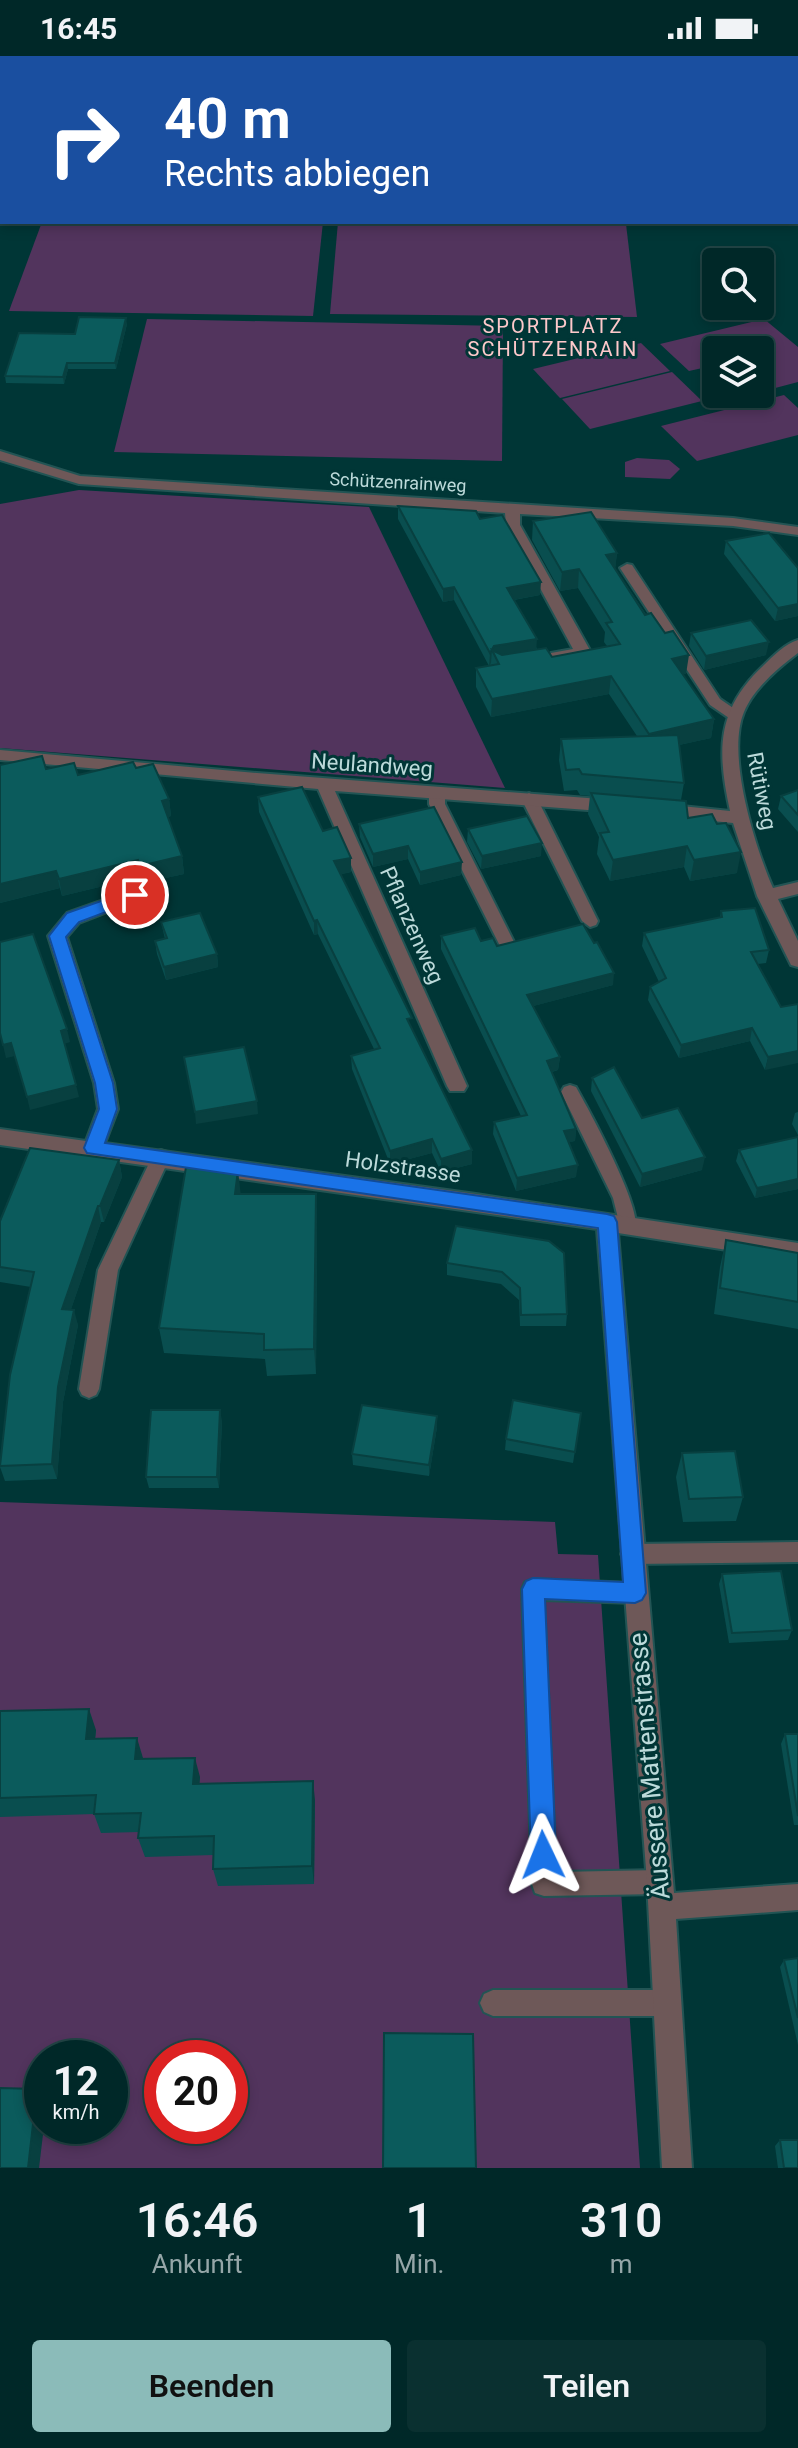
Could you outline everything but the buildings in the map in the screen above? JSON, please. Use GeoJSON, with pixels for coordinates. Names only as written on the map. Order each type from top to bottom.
{"type":"FeatureCollection","features":[{"type":"Feature","properties":{"kind":"street","name":"Schützenrainweg"},"geometry":{"type":"LineString","coordinates":[[0,455],[79,480],[733,522],[798,531]]}},
{"type":"Feature","properties":{"kind":"street"},"geometry":{"type":"LineString","coordinates":[[512,508],[513,525],[583,652],[541,659]]}},
{"type":"Feature","properties":{"kind":"street"},"geometry":{"type":"LineString","coordinates":[[734,715],[749,691],[798,645]]}},
{"type":"Feature","properties":{"kind":"street","name":"Rütiweg"},"geometry":{"type":"LineString","coordinates":[[734,715],[730,761],[741,818],[766,896],[798,960]]}},
{"type":"Feature","properties":{"kind":"street","name":"Neulandweg"},"geometry":{"type":"LineString","coordinates":[[0,755],[741,818]]}},
{"type":"Feature","properties":{"kind":"street","name":"Pflanzenweg"},"geometry":{"type":"LineString","coordinates":[[325,782],[328,797],[457,1086]]}},
{"type":"Feature","properties":{"kind":"street"},"geometry":{"type":"LineString","coordinates":[[766,896],[798,888]]}},
{"type":"Feature","properties":{"kind":"street"},"geometry":{"type":"LineString","coordinates":[[93,1148],[108,1109],[104,1083],[57,936],[73,918],[135,895]]}},
{"type":"Feature","properties":{"kind":"street","name":"Holzstrasse"},"geometry":{"type":"LineString","coordinates":[[0,1137],[161,1157],[798,1252]]}},
{"type":"Feature","properties":{"kind":"street","name":"Äussere Mattenstrasse"},"geometry":{"type":"LineString","coordinates":[[618,1223],[632,1554],[660,1895],[677,2168]]}},
{"type":"Feature","properties":{"kind":"street"},"geometry":{"type":"LineString","coordinates":[[660,1895],[798,1897]]}},
{"type":"Feature","properties":{"kind":"lane"},"geometry":{"type":"LineString","coordinates":[[627,568],[715,702],[734,715]]}},
{"type":"Feature","properties":{"kind":"lane"},"geometry":{"type":"LineString","coordinates":[[437,792],[437,804],[509,948]]}},
{"type":"Feature","properties":{"kind":"lane"},"geometry":{"type":"LineString","coordinates":[[529,798],[590,921]]}},
{"type":"Feature","properties":{"kind":"lane"},"geometry":{"type":"LineString","coordinates":[[570,1092],[622,1198],[618,1223]]}},
{"type":"Feature","properties":{"kind":"lane"},"geometry":{"type":"LineString","coordinates":[[89,1389],[108,1270],[161,1157]]}},
{"type":"Feature","properties":{"kind":"lane"},"geometry":{"type":"LineString","coordinates":[[632,1554],[798,1552]]}},
{"type":"Feature","properties":{"kind":"lane"},"geometry":{"type":"LineString","coordinates":[[635,1593],[533,1589],[544,1884],[660,1895]]}},
{"type":"Feature","properties":{"kind":"lane"},"geometry":{"type":"LineString","coordinates":[[493,2003],[667,2003]]}},
{"type":"Feature","properties":{"kind":"shaded area"},"geometry":{"type":"Polygon","coordinates":[[[41,224],[323,224],[313,316],[9,311],[41,224]]]}},
{"type":"Feature","properties":{"kind":"shaded area"},"geometry":{"type":"Polygon","coordinates":[[[338,224],[626,224],[637,317],[330,314],[338,224]]]}},
{"type":"Feature","properties":{"kind":"shaded area"},"geometry":{"type":"Polygon","coordinates":[[[147,319],[503,326],[502,461],[114,452],[147,319]]]}},
{"type":"Feature","properties":{"kind":"shaded area"},"geometry":{"type":"Polygon","coordinates":[[[765,320],[798,347],[798,382],[774,388],[774,336],[702,336],[702,368],[689,371],[660,344],[765,320]]]}},
{"type":"Feature","properties":{"kind":"shaded area"},"geometry":{"type":"Polygon","coordinates":[[[641,343],[670,371],[560,398],[533,369],[641,343]]]}},
{"type":"Feature","properties":{"kind":"shaded area"},"geometry":{"type":"Polygon","coordinates":[[[672,372],[702,401],[590,429],[562,399],[672,372]]]}},
{"type":"Feature","properties":{"kind":"shaded area"},"geometry":{"type":"Polygon","coordinates":[[[784,395],[798,408],[798,435],[697,461],[661,426],[732,408],[774,408],[774,398],[784,395]]]}},
{"type":"Feature","properties":{"kind":"shaded area"},"geometry":{"type":"Polygon","coordinates":[[[637,458],[669,460],[680,469],[670,479],[625,477],[625,462],[637,458]]]}},
{"type":"Feature","properties":{"kind":"shaded area"},"geometry":{"type":"Polygon","coordinates":[[[79,490],[369,507],[505,788],[0,748],[0,504],[79,490]]]}},
{"type":"Feature","properties":{"kind":"shaded area"},"geometry":{"type":"Polygon","coordinates":[[[0,1502],[555,1522],[558,1554],[598,1555],[640,2168],[0,2168],[0,1502]]]}},
{"type":"Feature","properties":{"kind":"district","name":"SPORTPLATZ SCHÜTZENRAIN"},"geometry":{"type":"Point","coordinates":[553,338]}},
{"type":"Feature","properties":{"kind":"route"},"geometry":{"type":"LineString","coordinates":[[135,895],[73,918],[57,936],[104,1083],[108,1109],[93,1148],[607,1222],[635,1593],[533,1589],[543,1855]]}}]}
